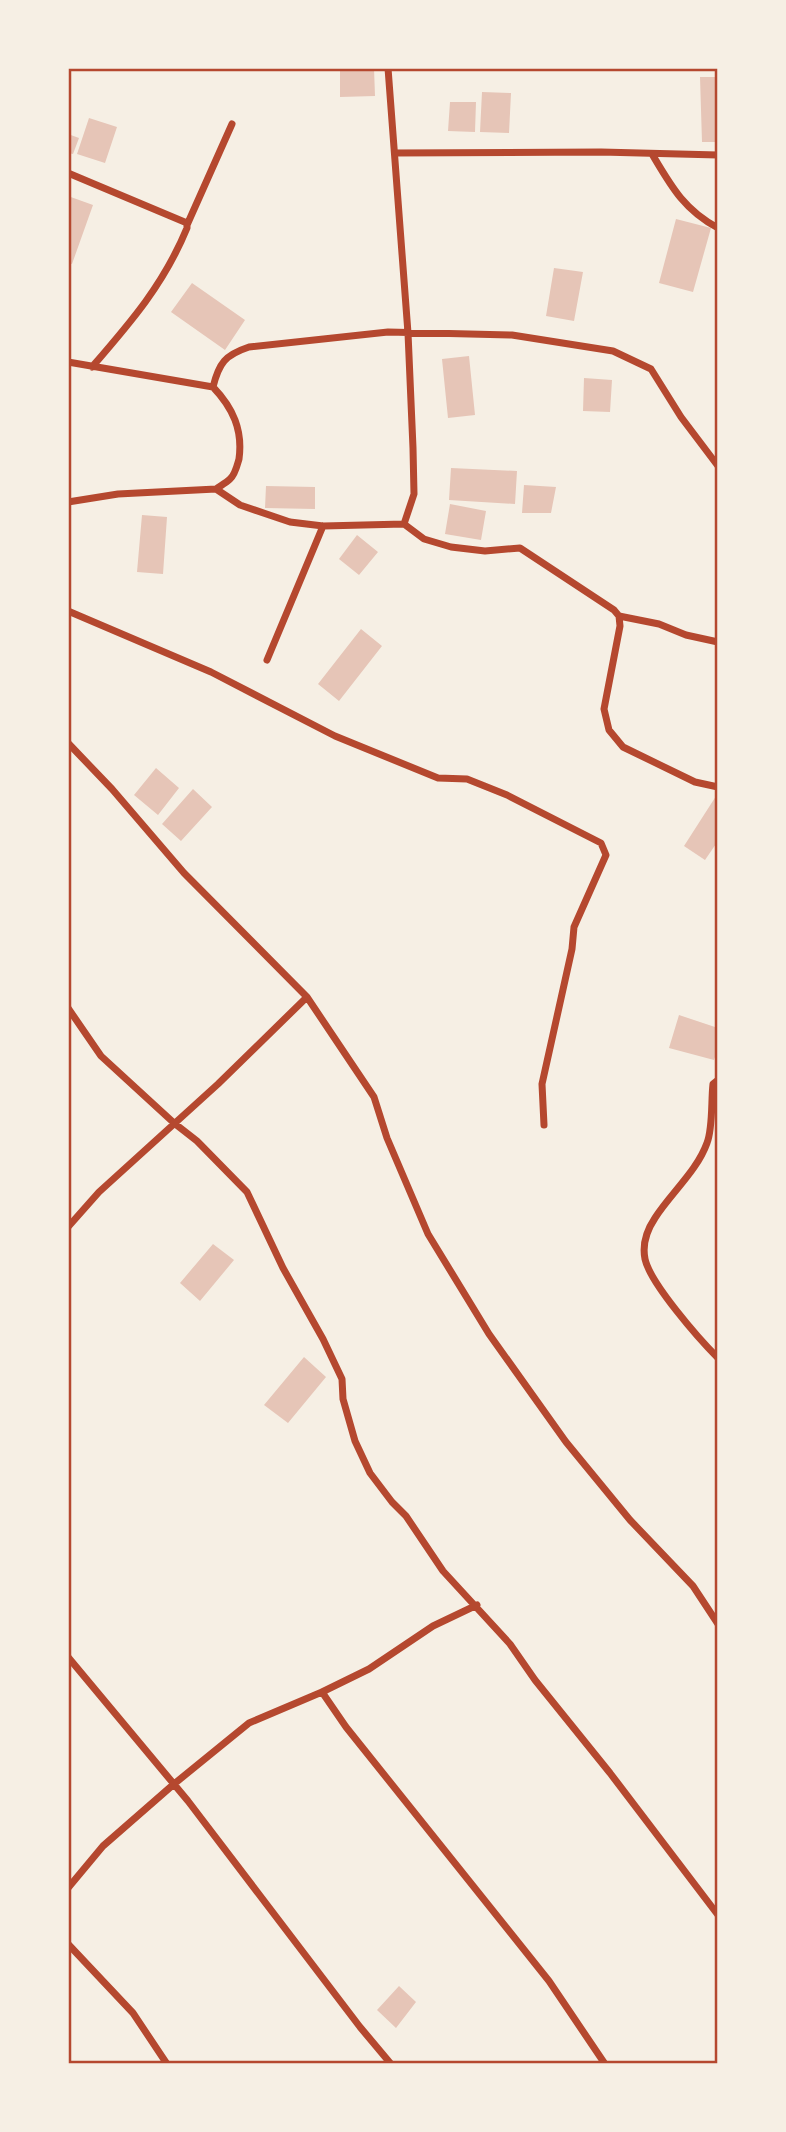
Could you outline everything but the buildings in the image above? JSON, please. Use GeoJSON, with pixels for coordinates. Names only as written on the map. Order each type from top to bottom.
{"type":"FeatureCollection","features":[{"type":"Feature","properties":{"kind":"street"},"geometry":{"type":"LineString","coordinates":[[388,68],[408,333],[414,494],[404,524]]}},
{"type":"Feature","properties":{"kind":"street"},"geometry":{"type":"LineString","coordinates":[[92,367],[143,308],[168,269],[232,124]]}},
{"type":"Feature","properties":{"kind":"street"},"geometry":{"type":"LineString","coordinates":[[395,153],[601,152],[718,155]]}},
{"type":"Feature","properties":{"kind":"street"},"geometry":{"type":"LineString","coordinates":[[652,154],[678,197],[701,219],[718,228]]}},
{"type":"Feature","properties":{"kind":"street"},"geometry":{"type":"LineString","coordinates":[[68,173],[183,219],[187,225]]}},
{"type":"Feature","properties":{"kind":"street"},"geometry":{"type":"LineString","coordinates":[[213,387],[217,372],[224,361],[232,353],[249,347],[388,332],[512,335],[613,351],[651,369],[681,417],[718,466]]}},
{"type":"Feature","properties":{"kind":"street"},"geometry":{"type":"LineString","coordinates":[[68,362],[213,387],[238,424],[241,444],[238,465],[232,478],[216,489],[118,494],[68,502]]}},
{"type":"Feature","properties":{"kind":"street"},"geometry":{"type":"LineString","coordinates":[[216,489],[240,505],[290,522],[323,526],[404,524],[424,539],[451,547],[485,551],[520,548],[614,610],[619,617],[620,626],[604,709],[609,730],[622,747],[695,782],[718,787]]}},
{"type":"Feature","properties":{"kind":"street"},"geometry":{"type":"LineString","coordinates":[[267,660],[323,526]]}},
{"type":"Feature","properties":{"kind":"street"},"geometry":{"type":"LineString","coordinates":[[68,611],[211,672],[335,736],[438,778],[467,779],[507,795],[601,843],[606,855],[574,927],[572,949],[542,1084],[544,1125]]}},
{"type":"Feature","properties":{"kind":"street"},"geometry":{"type":"LineString","coordinates":[[619,617],[659,624],[686,635],[718,642]]}},
{"type":"Feature","properties":{"kind":"street"},"geometry":{"type":"LineString","coordinates":[[68,743],[112,789],[184,873],[307,997],[374,1097],[387,1138],[428,1234],[489,1334],[566,1443],[630,1520],[693,1586],[718,1625]]}},
{"type":"Feature","properties":{"kind":"street"},"geometry":{"type":"LineString","coordinates":[[68,1227],[99,1192],[307,997]]}},
{"type":"Feature","properties":{"kind":"street"},"geometry":{"type":"LineString","coordinates":[[68,1009],[101,1056],[197,1141],[247,1192],[283,1268],[342,1379],[343,1398],[355,1441],[370,1473],[406,1517],[443,1571],[510,1644],[718,1915]]}},
{"type":"Feature","properties":{"kind":"street"},"geometry":{"type":"LineString","coordinates":[[718,1080],[713,1084],[708,1142],[689,1174],[655,1217],[647,1232],[644,1248],[645,1261],[652,1276],[703,1343],[718,1358]]}},
{"type":"Feature","properties":{"kind":"street"},"geometry":{"type":"LineString","coordinates":[[68,1888],[103,1846],[249,1723],[369,1669],[433,1626],[477,1605]]}},
{"type":"Feature","properties":{"kind":"street"},"geometry":{"type":"LineString","coordinates":[[68,1657],[174,1784],[391,2064]]}},
{"type":"Feature","properties":{"kind":"street"},"geometry":{"type":"LineString","coordinates":[[322,1692],[345,1727],[549,1981],[605,2064]]}},
{"type":"Feature","properties":{"kind":"street"},"geometry":{"type":"LineString","coordinates":[[68,1944],[133,2013],[167,2064]]}}]}
